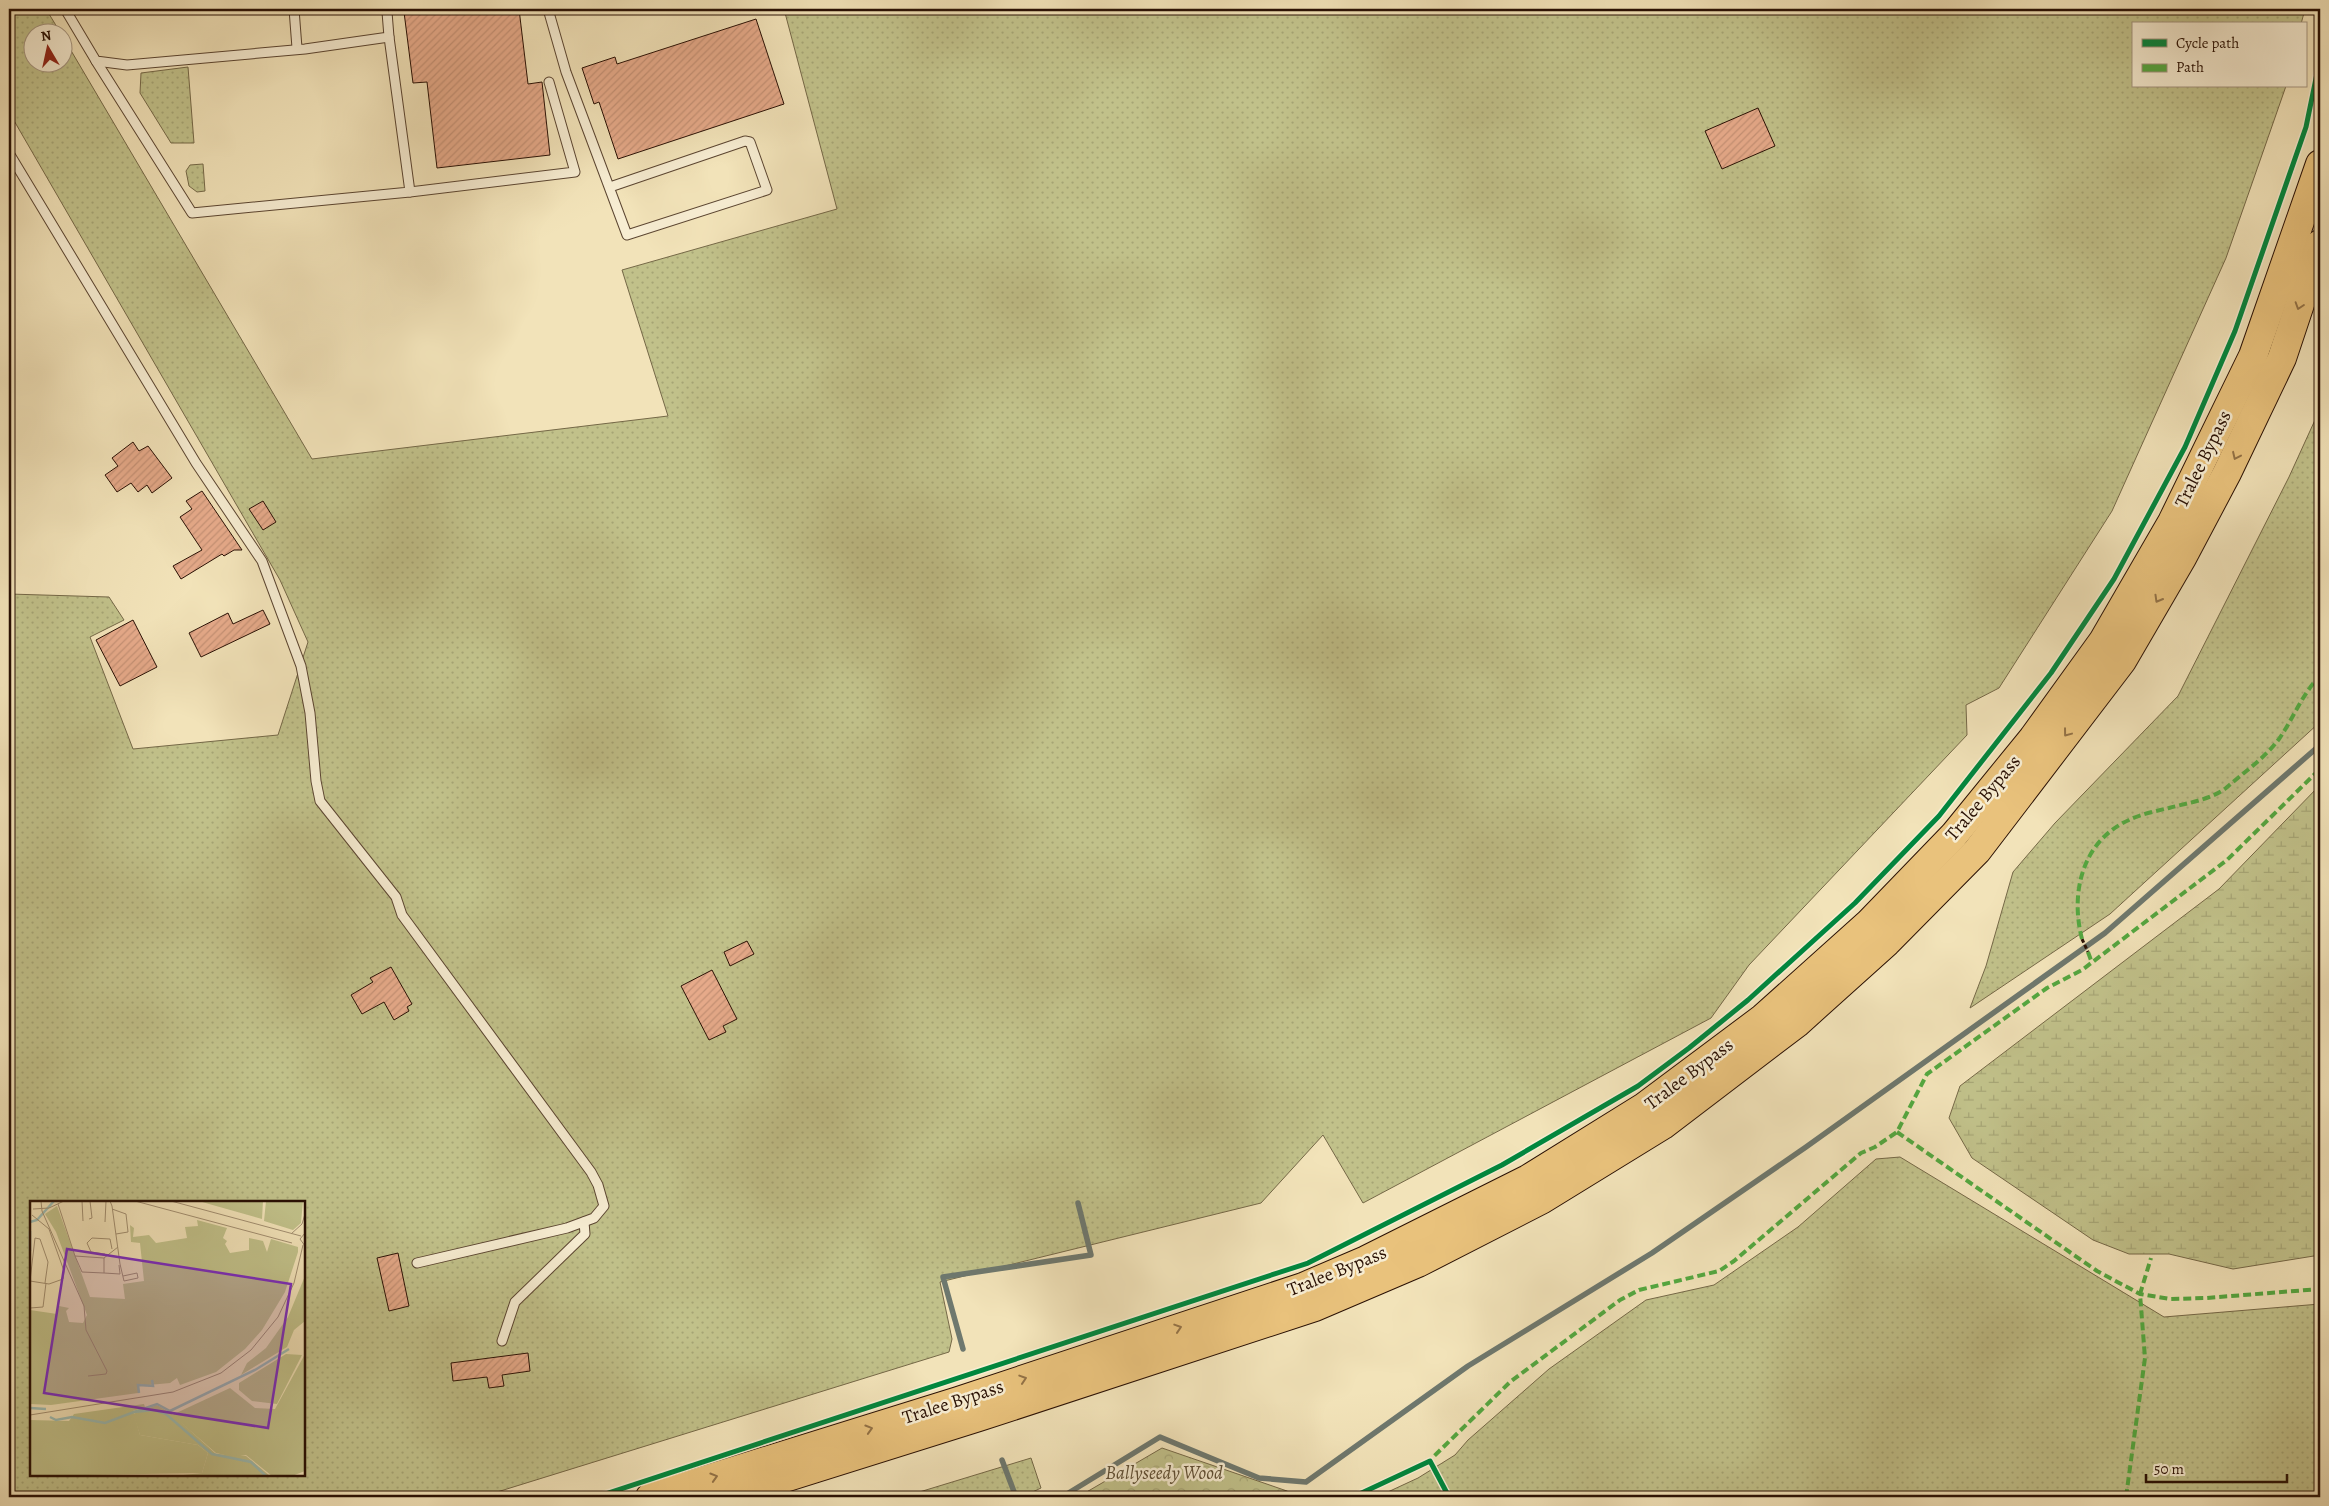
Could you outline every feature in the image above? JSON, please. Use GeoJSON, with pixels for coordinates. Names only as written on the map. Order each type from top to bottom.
{"type":"FeatureCollection","features":[{"type":"Feature","properties":{"kind":"highway","name":"Tralee Bypass"},"geometry":{"type":"LineString","coordinates":[[650,1497],[958,1401],[1303,1287],[1366,1260],[1528,1179],[1644,1107],[1763,1018],[1869,923],[1954,835],[2033,738],[2103,641],[2172,522],[2253,356],[2320,164]]}},
{"type":"Feature","properties":{"kind":"highway","name":"Tralee Bypass"},"geometry":{"type":"LineString","coordinates":[[724,1497],[979,1417],[1306,1310],[1418,1263],[1541,1200],[1663,1125],[1797,1023],[1887,942],[1977,851],[2122,661],[2182,558],[2227,473],[2278,367],[2320,244]]}},
{"type":"Feature","properties":{"kind":"lane"},"geometry":{"type":"LineString","coordinates":[[65,9],[192,213],[410,192],[575,172],[549,82]]}},
{"type":"Feature","properties":{"kind":"lane"},"geometry":{"type":"LineString","coordinates":[[294,9],[297,48]]}},
{"type":"Feature","properties":{"kind":"lane"},"geometry":{"type":"LineString","coordinates":[[388,9],[389,38],[410,192]]}},
{"type":"Feature","properties":{"kind":"lane"},"geometry":{"type":"LineString","coordinates":[[548,9],[566,72],[628,235],[767,190],[750,142],[745,141],[610,187]]}},
{"type":"Feature","properties":{"kind":"lane"},"geometry":{"type":"LineString","coordinates":[[96,61],[127,65],[389,38]]}},
{"type":"Feature","properties":{"kind":"lane"},"geometry":{"type":"LineString","coordinates":[[9,153],[196,463],[262,561],[301,666],[310,713],[316,781],[320,801],[396,897],[402,914],[591,1172],[598,1185],[604,1206],[594,1218],[568,1228],[417,1263]]}},
{"type":"Feature","properties":{"kind":"lane"},"geometry":{"type":"LineString","coordinates":[[502,1341],[515,1302],[585,1234],[584,1222]]}},
{"type":"Feature","properties":{"kind":"path"},"geometry":{"type":"LineString","coordinates":[[2082,939],[2088,952]]}},
{"type":"Feature","properties":{"kind":"green space"},"geometry":{"type":"Polygon","coordinates":[[[9,9],[46,9],[54,22],[22,22],[22,72],[72,72],[72,52],[312,459],[668,416],[622,270],[837,209],[784,9],[2305,9],[2302,22],[2132,22],[2132,88],[2285,88],[2226,258],[2112,511],[1999,688],[1966,705],[1967,735],[1749,965],[1711,1018],[1363,1203],[1323,1135],[1261,1203],[940,1282],[952,1339],[949,1352],[481,1497],[9,1497],[9,594],[109,597],[124,620],[90,637],[133,749],[278,735],[308,642],[280,580],[9,112],[9,9]]]}},
{"type":"Feature","properties":{"kind":"green space"},"geometry":{"type":"Polygon","coordinates":[[[188,67],[194,143],[171,143],[140,93],[141,73],[188,67]]]}},
{"type":"Feature","properties":{"kind":"green space"},"geometry":{"type":"Polygon","coordinates":[[[203,164],[205,191],[197,192],[189,186],[186,171],[190,165],[203,164]]]}},
{"type":"Feature","properties":{"kind":"green space"},"geometry":{"type":"Polygon","coordinates":[[[2320,409],[2320,722],[2110,914],[1970,1008],[1986,966],[2013,872],[2055,823],[2178,696],[2289,477],[2320,409]]]}},
{"type":"Feature","properties":{"kind":"green space"},"geometry":{"type":"Polygon","coordinates":[[[2320,785],[2320,1255],[2233,1269],[2169,1254],[2129,1254],[2093,1240],[1972,1158],[1949,1118],[1960,1086],[2219,889],[2320,785]]]}},
{"type":"Feature","properties":{"kind":"green space"},"geometry":{"type":"Polygon","coordinates":[[[1900,1157],[2164,1317],[2320,1304],[2320,1497],[1377,1497],[1418,1478],[1455,1455],[1468,1440],[1549,1369],[1646,1300],[1714,1285],[1798,1227],[1876,1159],[1900,1157]]]}},
{"type":"Feature","properties":{"kind":"green space","name":"Ballyseedy Wood"},"geometry":{"type":"Polygon","coordinates":[[[1162,1448],[1287,1491],[1297,1497],[1078,1497],[1162,1448]]]}},
{"type":"Feature","properties":{"kind":"green space"},"geometry":{"type":"Polygon","coordinates":[[[1031,1458],[1041,1488],[1022,1497],[903,1497],[1031,1458]]]}},
{"type":"Feature","properties":{"kind":"building"},"geometry":{"type":"Polygon","coordinates":[[[430,9],[519,9],[528,84],[542,82],[550,155],[437,168],[427,82],[413,83],[404,12],[430,9]]]}},
{"type":"Feature","properties":{"kind":"building"},"geometry":{"type":"Polygon","coordinates":[[[756,19],[784,104],[618,159],[599,102],[594,104],[582,68],[615,57],[617,64],[756,19]]]}},
{"type":"Feature","properties":{"kind":"building"},"geometry":{"type":"Polygon","coordinates":[[[1758,108],[1775,146],[1722,169],[1705,131],[1758,108]]]}},
{"type":"Feature","properties":{"kind":"building"},"geometry":{"type":"Polygon","coordinates":[[[133,442],[139,451],[148,446],[172,478],[152,493],[147,485],[138,492],[131,483],[117,492],[105,475],[118,466],[112,458],[133,442]]]}},
{"type":"Feature","properties":{"kind":"building"},"geometry":{"type":"Polygon","coordinates":[[[202,491],[242,550],[234,550],[224,556],[222,554],[181,579],[173,566],[202,550],[180,517],[192,509],[186,501],[202,491]]]}},
{"type":"Feature","properties":{"kind":"building"},"geometry":{"type":"Polygon","coordinates":[[[263,501],[276,522],[263,530],[249,509],[263,501]]]}},
{"type":"Feature","properties":{"kind":"building"},"geometry":{"type":"Polygon","coordinates":[[[263,610],[270,624],[201,657],[189,633],[228,613],[233,624],[263,610]]]}},
{"type":"Feature","properties":{"kind":"building"},"geometry":{"type":"Polygon","coordinates":[[[133,620],[157,667],[120,686],[96,640],[133,620]]]}},
{"type":"Feature","properties":{"kind":"building"},"geometry":{"type":"Polygon","coordinates":[[[747,941],[754,954],[730,966],[724,952],[747,941]]]}},
{"type":"Feature","properties":{"kind":"building"},"geometry":{"type":"Polygon","coordinates":[[[391,967],[412,1004],[407,1007],[409,1011],[394,1020],[384,1002],[362,1014],[351,995],[373,982],[370,978],[391,967]]]}},
{"type":"Feature","properties":{"kind":"building"},"geometry":{"type":"Polygon","coordinates":[[[712,970],[737,1019],[723,1026],[726,1032],[709,1040],[681,986],[712,970]]]}},
{"type":"Feature","properties":{"kind":"building"},"geometry":{"type":"Polygon","coordinates":[[[398,1253],[409,1306],[389,1311],[377,1258],[398,1253]]]}},
{"type":"Feature","properties":{"kind":"building"},"geometry":{"type":"Polygon","coordinates":[[[528,1353],[530,1371],[502,1375],[504,1386],[489,1388],[487,1377],[453,1381],[451,1363],[528,1353]]]}},
{"type":"Feature","properties":{"kind":"waterway"},"geometry":{"type":"LineString","coordinates":[[1062,1497],[1160,1437],[1259,1478],[1306,1482],[1468,1366],[1652,1253],[1806,1147],[2105,933],[2320,745]]}},
{"type":"Feature","properties":{"kind":"waterway"},"geometry":{"type":"LineString","coordinates":[[963,1349],[943,1277],[1091,1255],[1078,1203]]}},
{"type":"Feature","properties":{"kind":"waterway"},"geometry":{"type":"LineString","coordinates":[[1002,1460],[1016,1497]]}},
{"type":"Feature","properties":{"kind":"marked path"},"geometry":{"type":"LineString","coordinates":[[2082,939],[2079,922],[2079,887],[2083,870],[2090,855],[2100,841],[2113,829],[2129,820],[2191,803],[2226,788],[2261,759],[2279,739],[2308,691],[2320,676]]}},
{"type":"Feature","properties":{"kind":"marked path"},"geometry":{"type":"LineString","coordinates":[[1426,1464],[1510,1382],[1620,1300],[1639,1290],[1719,1271],[1734,1261],[1861,1153],[1875,1147],[1897,1132],[1927,1074],[2047,988],[2082,970],[2227,860],[2320,769]]}},
{"type":"Feature","properties":{"kind":"marked path"},"geometry":{"type":"LineString","coordinates":[[2088,952],[2092,963]]}},
{"type":"Feature","properties":{"kind":"marked path"},"geometry":{"type":"LineString","coordinates":[[1897,1132],[2097,1271],[2140,1294],[2170,1299],[2320,1289]]}},
{"type":"Feature","properties":{"kind":"marked path"},"geometry":{"type":"LineString","coordinates":[[2126,1497],[2145,1358],[2140,1294],[2151,1258]]}},
{"type":"Feature","properties":{"kind":"cycle path"},"geometry":{"type":"LineString","coordinates":[[596,1497],[1308,1263],[1502,1165],[1638,1086],[1748,1000],[1855,903],[1939,816],[2051,673],[2114,579],[2185,447],[2235,331],[2306,127],[2320,59]]}},
{"type":"Feature","properties":{"kind":"cycle path"},"geometry":{"type":"LineString","coordinates":[[1353,1497],[1430,1461],[1449,1497]]}}]}
